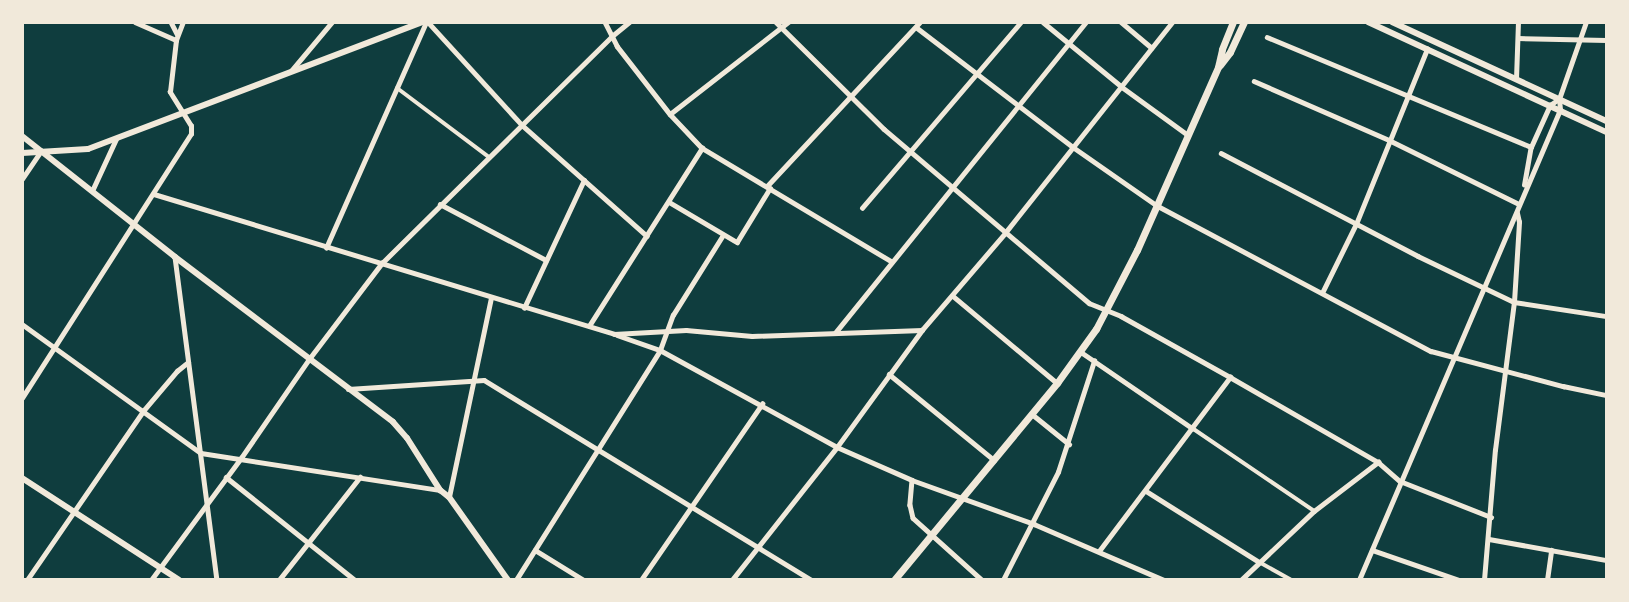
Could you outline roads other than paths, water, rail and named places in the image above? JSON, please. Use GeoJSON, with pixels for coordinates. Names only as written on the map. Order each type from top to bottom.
{"type":"FeatureCollection","features":[{"type":"Feature","properties":{"kind":"main road"},"geometry":{"type":"LineString","coordinates":[[894,579],[1057,383],[1081,352],[1106,312],[1188,135],[1218,66],[1221,49],[1233,22]]}},
{"type":"Feature","properties":{"kind":"main road"},"geometry":{"type":"LineString","coordinates":[[1218,66],[1230,52],[1244,22]]}},
{"type":"Feature","properties":{"kind":"street"},"geometry":{"type":"LineString","coordinates":[[135,22],[177,37]]}},
{"type":"Feature","properties":{"kind":"street"},"geometry":{"type":"LineString","coordinates":[[171,22],[177,37]]}},
{"type":"Feature","properties":{"kind":"street"},"geometry":{"type":"LineString","coordinates":[[22,398],[191,134],[191,126],[170,92],[177,37],[183,22]]}},
{"type":"Feature","properties":{"kind":"street"},"geometry":{"type":"LineString","coordinates":[[288,74],[332,22]]}},
{"type":"Feature","properties":{"kind":"street"},"geometry":{"type":"LineString","coordinates":[[22,153],[88,148],[182,111],[426,22]]}},
{"type":"Feature","properties":{"kind":"street"},"geometry":{"type":"LineString","coordinates":[[326,248],[426,22]]}},
{"type":"Feature","properties":{"kind":"street"},"geometry":{"type":"LineString","coordinates":[[426,22],[522,125],[647,236]]}},
{"type":"Feature","properties":{"kind":"street"},"geometry":{"type":"LineString","coordinates":[[605,22],[612,36],[670,114],[702,148],[891,261]]}},
{"type":"Feature","properties":{"kind":"street"},"geometry":{"type":"LineString","coordinates":[[151,579],[241,458],[309,359],[382,263],[612,36],[629,22]]}},
{"type":"Feature","properties":{"kind":"street"},"geometry":{"type":"LineString","coordinates":[[776,22],[850,97],[909,152],[1089,303],[1106,312],[1121,316],[1230,377],[1378,462],[1400,481],[1491,517]]}},
{"type":"Feature","properties":{"kind":"street"},"geometry":{"type":"LineString","coordinates":[[670,114],[788,22]]}},
{"type":"Feature","properties":{"kind":"street"},"geometry":{"type":"LineString","coordinates":[[862,208],[1021,22]]}},
{"type":"Feature","properties":{"kind":"street"},"geometry":{"type":"LineString","coordinates":[[1043,22],[1122,87],[1188,135]]}},
{"type":"Feature","properties":{"kind":"street"},"geometry":{"type":"LineString","coordinates":[[835,333],[1086,22]]}},
{"type":"Feature","properties":{"kind":"street"},"geometry":{"type":"LineString","coordinates":[[1121,22],[1152,48]]}},
{"type":"Feature","properties":{"kind":"street"},"geometry":{"type":"LineString","coordinates":[[732,579],[837,447],[922,330],[1005,233],[1172,22]]}},
{"type":"Feature","properties":{"kind":"street"},"geometry":{"type":"LineString","coordinates":[[1368,22],[1606,132]]}},
{"type":"Feature","properties":{"kind":"street"},"geometry":{"type":"LineString","coordinates":[[1392,22],[1606,121]]}},
{"type":"Feature","properties":{"kind":"street"},"geometry":{"type":"LineString","coordinates":[[1516,79],[1518,22]]}},
{"type":"Feature","properties":{"kind":"street"},"geometry":{"type":"LineString","coordinates":[[1522,194],[1560,110],[1559,99],[1586,22]]}},
{"type":"Feature","properties":{"kind":"street"},"geometry":{"type":"LineString","coordinates":[[669,202],[737,242],[768,187],[918,25],[1018,106],[1156,205],[1431,351],[1587,393],[1606,395]]}},
{"type":"Feature","properties":{"kind":"street"},"geometry":{"type":"LineString","coordinates":[[1267,37],[1531,147]]}},
{"type":"Feature","properties":{"kind":"street"},"geometry":{"type":"LineString","coordinates":[[1518,38],[1606,40]]}},
{"type":"Feature","properties":{"kind":"street"},"geometry":{"type":"LineString","coordinates":[[1322,293],[1356,224],[1427,49]]}},
{"type":"Feature","properties":{"kind":"street"},"geometry":{"type":"LineString","coordinates":[[1254,81],[1389,140],[1519,204]]}},
{"type":"Feature","properties":{"kind":"street"},"geometry":{"type":"LineString","coordinates":[[397,88],[489,157]]}},
{"type":"Feature","properties":{"kind":"street"},"geometry":{"type":"LineString","coordinates":[[1359,579],[1516,213],[1531,147],[1550,105],[1559,99]]}},
{"type":"Feature","properties":{"kind":"street"},"geometry":{"type":"LineString","coordinates":[[22,136],[175,257],[393,422],[407,438],[441,490],[449,497],[508,579]]}},
{"type":"Feature","properties":{"kind":"street"},"geometry":{"type":"LineString","coordinates":[[92,191],[117,137]]}},
{"type":"Feature","properties":{"kind":"street"},"geometry":{"type":"LineString","coordinates":[[589,326],[702,148]]}},
{"type":"Feature","properties":{"kind":"street"},"geometry":{"type":"LineString","coordinates":[[22,179],[42,151]]}},
{"type":"Feature","properties":{"kind":"street"},"geometry":{"type":"LineString","coordinates":[[1221,153],[1356,224],[1514,302],[1606,316]]}},
{"type":"Feature","properties":{"kind":"street"},"geometry":{"type":"LineString","coordinates":[[524,308],[584,180]]}},
{"type":"Feature","properties":{"kind":"street"},"geometry":{"type":"LineString","coordinates":[[154,194],[589,326],[660,350],[837,447],[912,480],[1034,524],[1164,579]]}},
{"type":"Feature","properties":{"kind":"street"},"geometry":{"type":"LineString","coordinates":[[440,204],[546,260]]}},
{"type":"Feature","properties":{"kind":"street"},"geometry":{"type":"LineString","coordinates":[[1484,579],[1514,302],[1520,222],[1516,213]]}},
{"type":"Feature","properties":{"kind":"street"},"geometry":{"type":"LineString","coordinates":[[516,579],[660,350],[666,330],[723,235]]}},
{"type":"Feature","properties":{"kind":"street"},"geometry":{"type":"LineString","coordinates":[[175,257],[217,579]]}},
{"type":"Feature","properties":{"kind":"street"},"geometry":{"type":"LineString","coordinates":[[953,296],[1057,383]]}},
{"type":"Feature","properties":{"kind":"street"},"geometry":{"type":"LineString","coordinates":[[449,497],[491,298]]}},
{"type":"Feature","properties":{"kind":"street"},"geometry":{"type":"LineString","coordinates":[[22,324],[201,453],[441,490]]}},
{"type":"Feature","properties":{"kind":"street"},"geometry":{"type":"LineString","coordinates":[[614,334],[666,330],[752,336],[922,330]]}},
{"type":"Feature","properties":{"kind":"street"},"geometry":{"type":"LineString","coordinates":[[1081,352],[1314,511]]}},
{"type":"Feature","properties":{"kind":"street"},"geometry":{"type":"LineString","coordinates":[[1003,579],[1034,524],[1069,444],[1094,361]]}},
{"type":"Feature","properties":{"kind":"street"},"geometry":{"type":"LineString","coordinates":[[27,579],[144,411],[177,371],[188,363]]}},
{"type":"Feature","properties":{"kind":"street"},"geometry":{"type":"LineString","coordinates":[[889,374],[994,460]]}},
{"type":"Feature","properties":{"kind":"street"},"geometry":{"type":"LineString","coordinates":[[1099,551],[1230,377]]}},
{"type":"Feature","properties":{"kind":"street"},"geometry":{"type":"LineString","coordinates":[[348,389],[484,380],[600,448],[812,579]]}},
{"type":"Feature","properties":{"kind":"street"},"geometry":{"type":"LineString","coordinates":[[641,579],[762,404]]}},
{"type":"Feature","properties":{"kind":"street"},"geometry":{"type":"LineString","coordinates":[[1032,414],[1069,444]]}},
{"type":"Feature","properties":{"kind":"street"},"geometry":{"type":"LineString","coordinates":[[1241,579],[1314,511],[1378,462]]}},
{"type":"Feature","properties":{"kind":"street"},"geometry":{"type":"LineString","coordinates":[[226,477],[355,579]]}},
{"type":"Feature","properties":{"kind":"street"},"geometry":{"type":"LineString","coordinates":[[279,579],[360,477]]}},
{"type":"Feature","properties":{"kind":"street"},"geometry":{"type":"LineString","coordinates":[[22,478],[179,579]]}},
{"type":"Feature","properties":{"kind":"street"},"geometry":{"type":"LineString","coordinates":[[912,480],[911,512],[913,518],[982,579]]}},
{"type":"Feature","properties":{"kind":"street"},"geometry":{"type":"LineString","coordinates":[[1146,491],[1259,562],[1292,579]]}},
{"type":"Feature","properties":{"kind":"street"},"geometry":{"type":"LineString","coordinates":[[1489,539],[1606,560]]}},
{"type":"Feature","properties":{"kind":"street"},"geometry":{"type":"LineString","coordinates":[[536,550],[584,579]]}},
{"type":"Feature","properties":{"kind":"street"},"geometry":{"type":"LineString","coordinates":[[1372,550],[1459,579]]}},
{"type":"Feature","properties":{"kind":"street"},"geometry":{"type":"LineString","coordinates":[[1547,579],[1551,550]]}}]}
